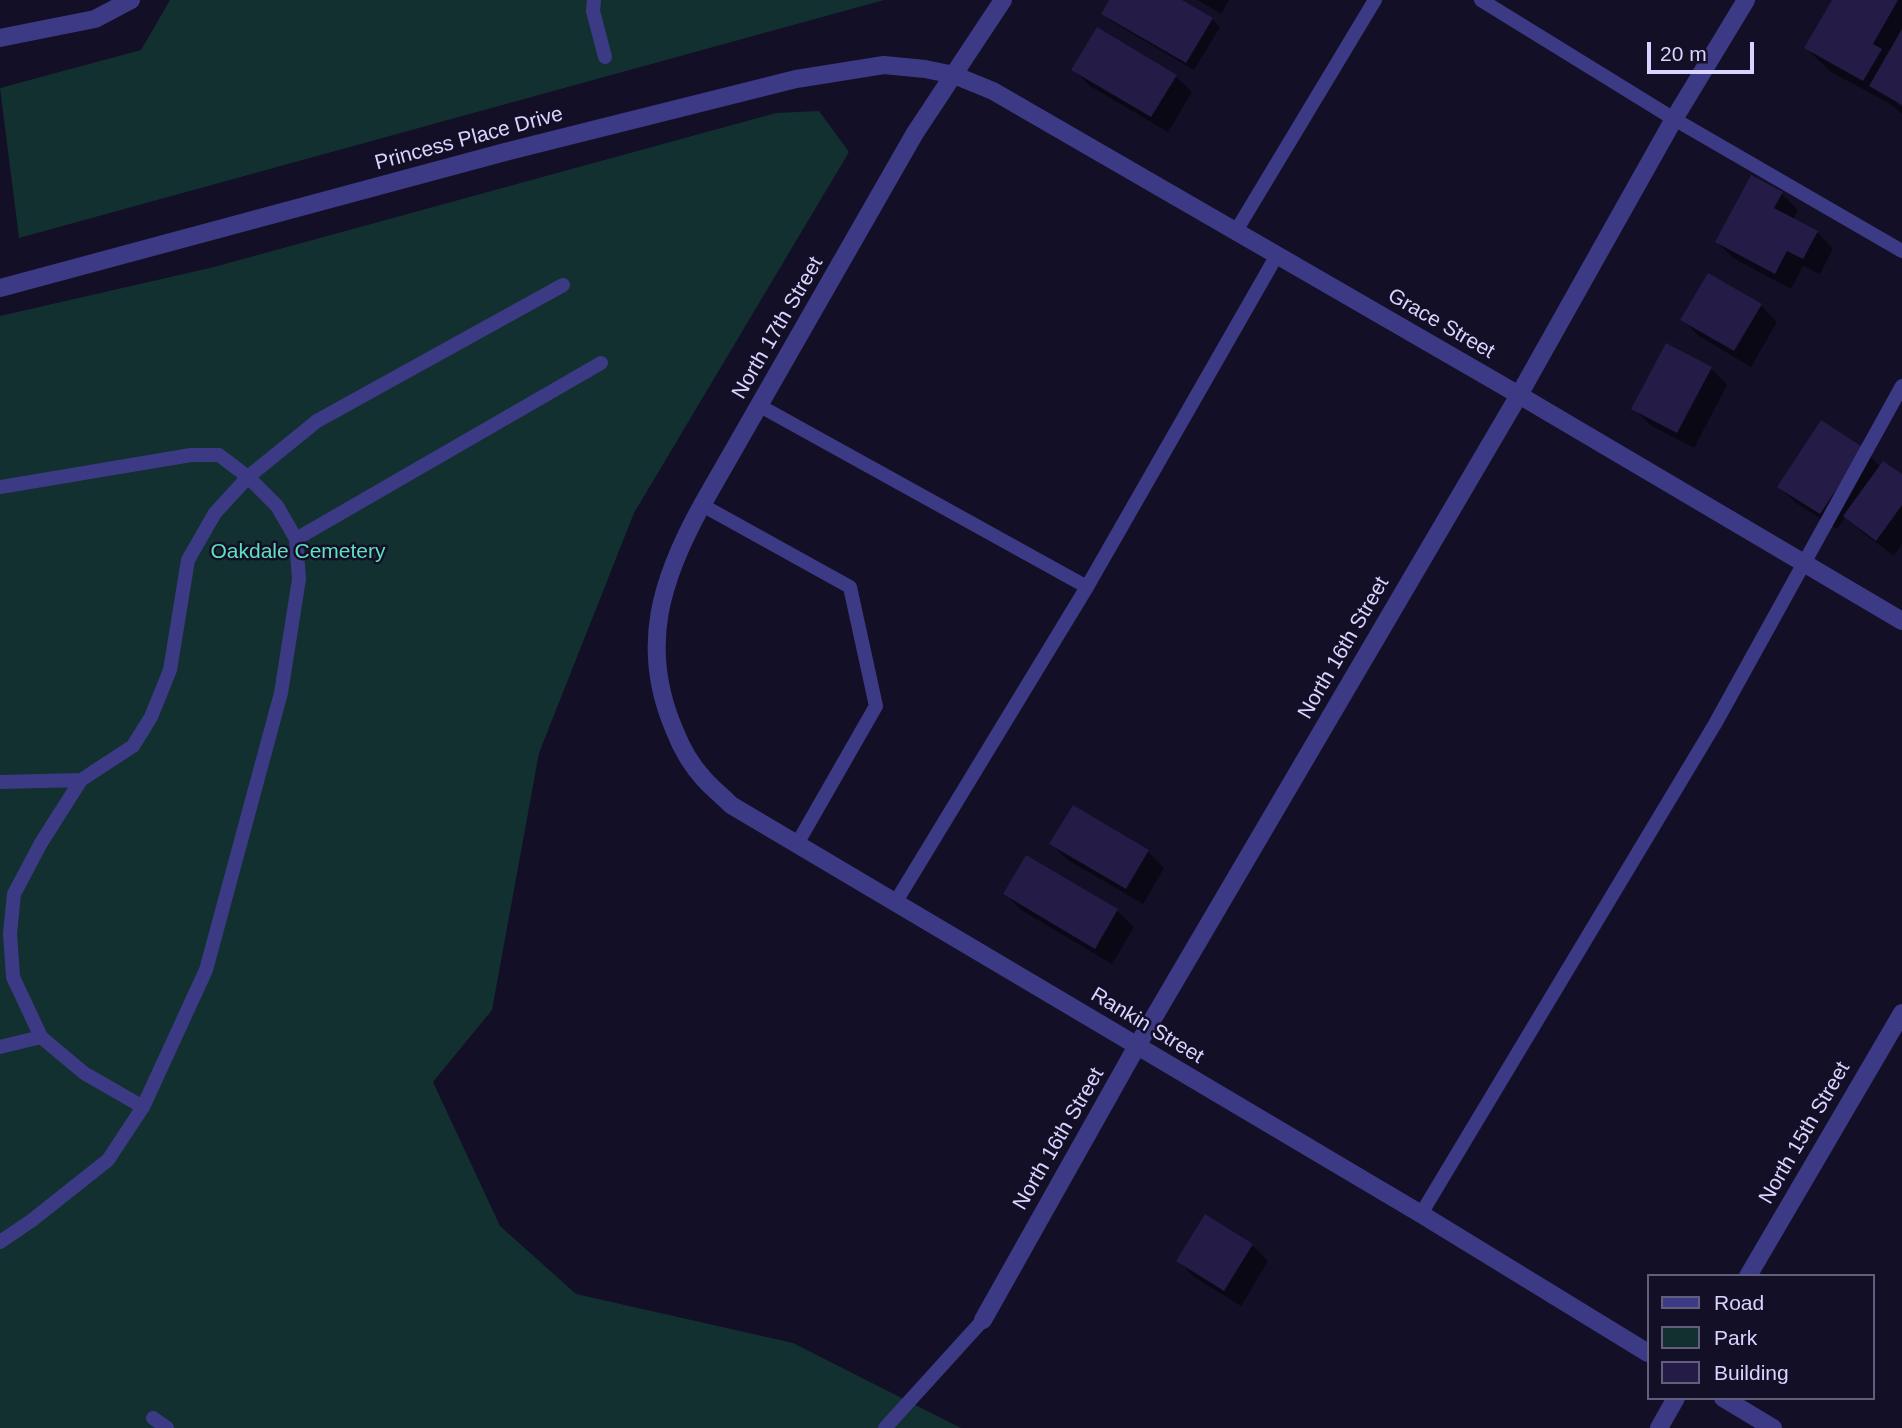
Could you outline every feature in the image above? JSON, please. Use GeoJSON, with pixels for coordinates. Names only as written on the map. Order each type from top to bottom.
{"type":"FeatureCollection","features":[{"type":"Feature","properties":{"kind":"street"},"geometry":{"type":"LineString","coordinates":[[0,38],[95,19],[131,0]]}},
{"type":"Feature","properties":{"kind":"street","name":"North 17th Street"},"geometry":{"type":"LineString","coordinates":[[662,701],[656,660],[657,620],[678,555],[702,505],[915,133],[1003,0]]}},
{"type":"Feature","properties":{"kind":"street","name":"North 16th Street"},"geometry":{"type":"LineString","coordinates":[[983,1320],[1138,1046],[1519,395],[1674,119],[1745,0]]}},
{"type":"Feature","properties":{"kind":"street","name":"Princess Place Drive"},"geometry":{"type":"LineString","coordinates":[[0,288],[505,152],[796,79],[884,65],[954,75]]}},
{"type":"Feature","properties":{"kind":"street","name":"Grace Street"},"geometry":{"type":"LineString","coordinates":[[954,75],[993,91],[1519,395],[1902,621]]}},
{"type":"Feature","properties":{"kind":"street","name":"Rankin Street"},"geometry":{"type":"LineString","coordinates":[[662,701],[683,750],[703,778],[731,804],[1421,1214],[1646,1352]]}},
{"type":"Feature","properties":{"kind":"street","name":"North 15th Street"},"geometry":{"type":"LineString","coordinates":[[1749,1274],[1902,1013]]}},
{"type":"Feature","properties":{"kind":"street"},"geometry":{"type":"LineString","coordinates":[[1659,1428],[1675,1400]]}},
{"type":"Feature","properties":{"kind":"street"},"geometry":{"type":"LineString","coordinates":[[1726,1400],[1773,1428]]}},
{"type":"Feature","properties":{"kind":"lane"},"geometry":{"type":"LineString","coordinates":[[594,0],[593,11],[605,57]]}},
{"type":"Feature","properties":{"kind":"lane"},"geometry":{"type":"LineString","coordinates":[[1236,232],[1375,0]]}},
{"type":"Feature","properties":{"kind":"lane"},"geometry":{"type":"LineString","coordinates":[[1481,0],[1674,119],[1902,251]]}},
{"type":"Feature","properties":{"kind":"lane"},"geometry":{"type":"LineString","coordinates":[[895,903],[1087,587],[1277,255]]}},
{"type":"Feature","properties":{"kind":"lane"},"geometry":{"type":"LineString","coordinates":[[143,1107],[83,1073],[41,1037],[13,977],[10,933],[13,894],[81,780],[133,746],[151,717],[170,670],[188,560],[215,513],[248,477],[317,421],[563,285]]}},
{"type":"Feature","properties":{"kind":"lane"},"geometry":{"type":"LineString","coordinates":[[296,539],[601,363]]}},
{"type":"Feature","properties":{"kind":"lane"},"geometry":{"type":"LineString","coordinates":[[1421,1214],[1715,724],[1902,386]]}},
{"type":"Feature","properties":{"kind":"lane"},"geometry":{"type":"LineString","coordinates":[[760,406],[1087,587]]}},
{"type":"Feature","properties":{"kind":"lane"},"geometry":{"type":"LineString","coordinates":[[0,487],[191,455],[219,455],[248,477],[276,506],[296,539],[299,579],[278,706],[206,970],[143,1107],[108,1160],[0,1242]]}},
{"type":"Feature","properties":{"kind":"lane"},"geometry":{"type":"LineString","coordinates":[[702,505],[849,587],[876,706],[797,844]]}},
{"type":"Feature","properties":{"kind":"lane"},"geometry":{"type":"LineString","coordinates":[[0,782],[81,780]]}},
{"type":"Feature","properties":{"kind":"lane"},"geometry":{"type":"LineString","coordinates":[[0,1047],[41,1037]]}},
{"type":"Feature","properties":{"kind":"lane"},"geometry":{"type":"LineString","coordinates":[[885,1428],[983,1320]]}},
{"type":"Feature","properties":{"kind":"lane"},"geometry":{"type":"LineString","coordinates":[[153,1418],[167,1428]]}},
{"type":"Feature","properties":{"kind":"green space"},"geometry":{"type":"Polygon","coordinates":[[[170,0],[884,0],[19,238],[0,88],[141,50],[170,0]]]}},
{"type":"Feature","properties":{"kind":"green space","name":"Oakdale Cemetery"},"geometry":{"type":"Polygon","coordinates":[[[819,111],[849,152],[634,513],[539,753],[492,1010],[433,1082],[500,1226],[576,1294],[793,1343],[961,1428],[0,1428],[0,316],[214,267],[776,113],[819,111]]]}},
{"type":"Feature","properties":{"kind":"building"},"geometry":{"type":"Polygon","coordinates":[[[1109,0],[1182,0],[1213,18],[1186,63],[1101,14],[1109,0]]]}},
{"type":"Feature","properties":{"kind":"building"},"geometry":{"type":"Polygon","coordinates":[[[1832,0],[1898,0],[1873,44],[1882,49],[1863,81],[1804,48],[1832,0]]]}},
{"type":"Feature","properties":{"kind":"building"},"geometry":{"type":"Polygon","coordinates":[[[1097,27],[1177,75],[1151,117],[1071,70],[1097,27]]]}},
{"type":"Feature","properties":{"kind":"building"},"geometry":{"type":"Polygon","coordinates":[[[1902,29],[1902,105],[1869,86],[1902,29]]]}},
{"type":"Feature","properties":{"kind":"building"},"geometry":{"type":"Polygon","coordinates":[[[1751,175],[1783,192],[1774,208],[1818,231],[1803,259],[1787,251],[1775,274],[1715,242],[1751,175]]]}},
{"type":"Feature","properties":{"kind":"building"},"geometry":{"type":"Polygon","coordinates":[[[1708,273],[1762,304],[1734,351],[1680,320],[1708,273]]]}},
{"type":"Feature","properties":{"kind":"building"},"geometry":{"type":"Polygon","coordinates":[[[1666,343],[1712,367],[1677,433],[1631,409],[1666,343]]]}},
{"type":"Feature","properties":{"kind":"building"},"geometry":{"type":"Polygon","coordinates":[[[1821,420],[1864,448],[1820,514],[1777,487],[1821,420]]]}},
{"type":"Feature","properties":{"kind":"building"},"geometry":{"type":"Polygon","coordinates":[[[1883,461],[1902,474],[1902,505],[1876,541],[1843,516],[1883,461]]]}},
{"type":"Feature","properties":{"kind":"building"},"geometry":{"type":"Polygon","coordinates":[[[1073,805],[1149,850],[1126,889],[1049,844],[1073,805]]]}},
{"type":"Feature","properties":{"kind":"building"},"geometry":{"type":"Polygon","coordinates":[[[1026,855],[1118,909],[1095,949],[1003,894],[1026,855]]]}},
{"type":"Feature","properties":{"kind":"building"},"geometry":{"type":"Polygon","coordinates":[[[1205,1214],[1253,1244],[1224,1291],[1176,1261],[1205,1214]]]}}]}
